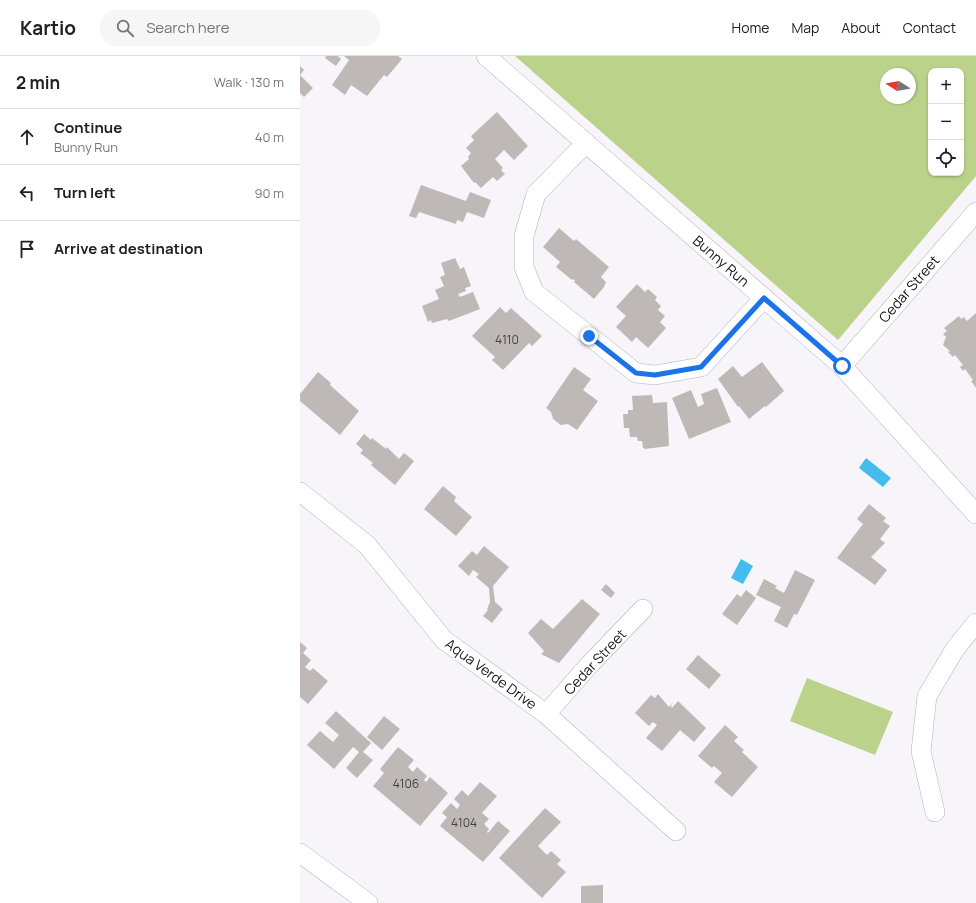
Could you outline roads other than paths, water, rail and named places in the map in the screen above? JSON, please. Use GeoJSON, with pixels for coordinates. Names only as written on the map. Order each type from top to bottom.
{"type":"FeatureCollection","features":[{"type":"Feature","properties":{"kind":"street","name":"Bunny Run"},"geometry":{"type":"LineString","coordinates":[[486,56],[842,366],[976,514]]}},
{"type":"Feature","properties":{"kind":"street"},"geometry":{"type":"LineString","coordinates":[[586,143],[536,194],[524,236],[524,267],[534,292],[636,373],[655,375],[701,367],[764,298]]}},
{"type":"Feature","properties":{"kind":"street","name":"Cedar Street"},"geometry":{"type":"LineString","coordinates":[[842,366],[976,212]]}},
{"type":"Feature","properties":{"kind":"street","name":"Aqua Verde Drive"},"geometry":{"type":"LineString","coordinates":[[300,492],[367,545],[444,640],[546,714],[676,831]]}},
{"type":"Feature","properties":{"kind":"street","name":"Cedar Street"},"geometry":{"type":"LineString","coordinates":[[546,714],[590,664],[643,609]]}},
{"type":"Feature","properties":{"kind":"street"},"geometry":{"type":"LineString","coordinates":[[935,812],[921,751],[927,696],[954,649],[976,623]]}},
{"type":"Feature","properties":{"kind":"street"},"geometry":{"type":"LineString","coordinates":[[300,853],[368,903]]}},
{"type":"Feature","properties":{"kind":"water"},"geometry":{"type":"Polygon","coordinates":[[[866,458],[891,478],[883,487],[859,468],[866,458]]]}},
{"type":"Feature","properties":{"kind":"water"},"geometry":{"type":"Polygon","coordinates":[[[741,559],[753,566],[743,584],[731,578],[741,559]]]}}]}
